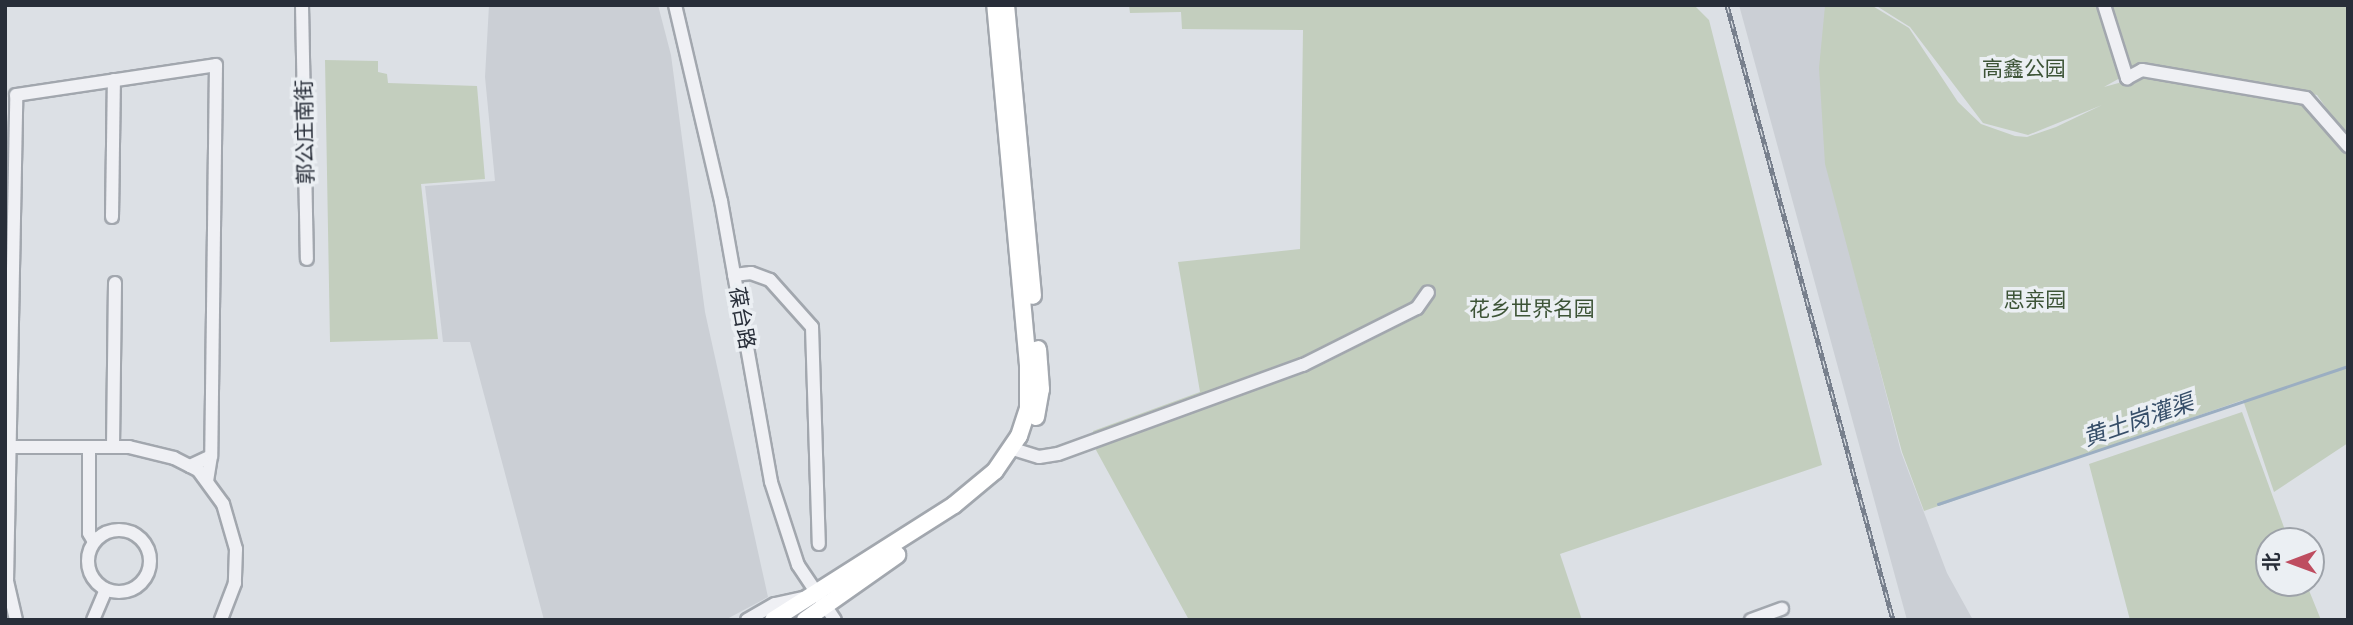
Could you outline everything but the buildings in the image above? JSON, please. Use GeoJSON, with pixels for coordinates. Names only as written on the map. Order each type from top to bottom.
{"type":"FeatureCollection","features":[{"type":"Feature","properties":{"kind":"main road"},"geometry":{"type":"LineString","coordinates":[[995,5],[1028,365],[1028,408],[1017,452]]}},
{"type":"Feature","properties":{"kind":"main road"},"geometry":{"type":"LineString","coordinates":[[805,620],[995,471],[1017,452],[1035,422],[1041,389],[1006,5]]}},
{"type":"Feature","properties":{"kind":"main road"},"geometry":{"type":"LineString","coordinates":[[773,620],[823,606]]}},
{"type":"Feature","properties":{"kind":"street","name":"郭公庄南街"},"geometry":{"type":"LineString","coordinates":[[303,5],[307,259]]}},
{"type":"Feature","properties":{"kind":"street","name":"葆台路"},"geometry":{"type":"LineString","coordinates":[[675,5],[734,275],[771,482],[798,565],[823,606],[835,620]]}},
{"type":"Feature","properties":{"kind":"street"},"geometry":{"type":"LineString","coordinates":[[2104,5],[2127,78],[2142,71],[2306,97],[2348,146]]}},
{"type":"Feature","properties":{"kind":"street"},"geometry":{"type":"LineString","coordinates":[[16,620],[7,582],[11,234],[16,95],[215,65],[211,456],[207,481]]}},
{"type":"Feature","properties":{"kind":"street"},"geometry":{"type":"LineString","coordinates":[[111,216],[114,80]]}},
{"type":"Feature","properties":{"kind":"street"},"geometry":{"type":"LineString","coordinates":[[734,275],[751,273],[770,280],[812,327],[819,544]]}},
{"type":"Feature","properties":{"kind":"street"},"geometry":{"type":"LineString","coordinates":[[113,447],[115,283]]}},
{"type":"Feature","properties":{"kind":"street"},"geometry":{"type":"LineString","coordinates":[[1017,452],[1058,454],[1303,365],[1417,308],[1428,292]]}},
{"type":"Feature","properties":{"kind":"street"},"geometry":{"type":"LineString","coordinates":[[10,447],[113,447],[149,451],[190,466],[207,481],[223,504],[236,549],[235,583],[221,620]]}},
{"type":"Feature","properties":{"kind":"street"},"geometry":{"type":"LineString","coordinates":[[89,447],[89,533],[93,540]]}},
{"type":"Feature","properties":{"kind":"street"},"geometry":{"type":"LineString","coordinates":[[190,466],[211,456]]}},
{"type":"Feature","properties":{"kind":"street"},"geometry":{"type":"LineString","coordinates":[[104,530],[133,533],[146,545],[152,559],[149,575],[140,585],[122,592],[106,590],[90,573],[87,555],[93,540],[104,530]]}},
{"type":"Feature","properties":{"kind":"street"},"geometry":{"type":"LineString","coordinates":[[93,620],[106,590]]}},
{"type":"Feature","properties":{"kind":"street"},"geometry":{"type":"LineString","coordinates":[[747,620],[775,604],[823,606]]}},
{"type":"Feature","properties":{"kind":"street"},"geometry":{"type":"LineString","coordinates":[[1751,620],[1782,609]]}},
{"type":"Feature","properties":{"kind":"shaded area"},"geometry":{"type":"Polygon","coordinates":[[[489,5],[658,5],[671,55],[705,312],[768,597],[725,620],[544,620],[470,342],[443,342],[425,186],[495,181],[485,77],[489,5]]]}},
{"type":"Feature","properties":{"kind":"shaded area"},"geometry":{"type":"Polygon","coordinates":[[[1739,5],[1829,5],[1821,93],[1827,165],[1901,452],[1947,573],[1973,620],[1907,620],[1739,5]]]}},
{"type":"Feature","properties":{"kind":"green space","name":"花乡世界名园"},"geometry":{"type":"Polygon","coordinates":[[[1129,5],[1694,5],[1709,20],[1822,465],[1560,554],[1582,620],[1189,620],[1096,450],[1093,431],[1200,392],[1178,262],[1300,249],[1303,30],[1182,29],[1181,12],[1130,13],[1129,5]]]}},
{"type":"Feature","properties":{"kind":"green space","name":"思亲园"},"geometry":{"type":"Polygon","coordinates":[[[1871,5],[1909,28],[1958,102],[1981,124],[2015,136],[2027,137],[2056,127],[2102,105],[2028,135],[1983,123],[1910,27],[1875,5],[2348,5],[2348,139],[2317,95],[2143,65],[2104,87],[2144,76],[2307,101],[2348,151],[2348,443],[2274,492],[2243,400],[1924,511],[1902,452],[1825,164],[1819,68],[1825,6],[1871,5]]]}},
{"type":"Feature","properties":{"kind":"green space"},"geometry":{"type":"Polygon","coordinates":[[[325,60],[378,61],[378,72],[387,74],[388,83],[477,86],[485,179],[421,184],[438,339],[330,342],[325,60]]]}},
{"type":"Feature","properties":{"kind":"green space"},"geometry":{"type":"Polygon","coordinates":[[[2242,412],[2284,527],[2255,527],[2255,597],[2312,597],[2321,620],[2130,620],[2089,464],[2242,412]]]}},
{"type":"Feature","properties":{"kind":"waterway","name":"黄土岗灌渠"},"geometry":{"type":"LineString","coordinates":[[1938,504],[2348,366]]}},
{"type":"Feature","properties":{"kind":"railway"},"geometry":{"type":"LineString","coordinates":[[1727,5],[1893,620]]}},
{"type":"Feature","properties":{"kind":"park label","name":"高鑫公园"},"geometry":{"type":"Point","coordinates":[2024,69]}}]}
